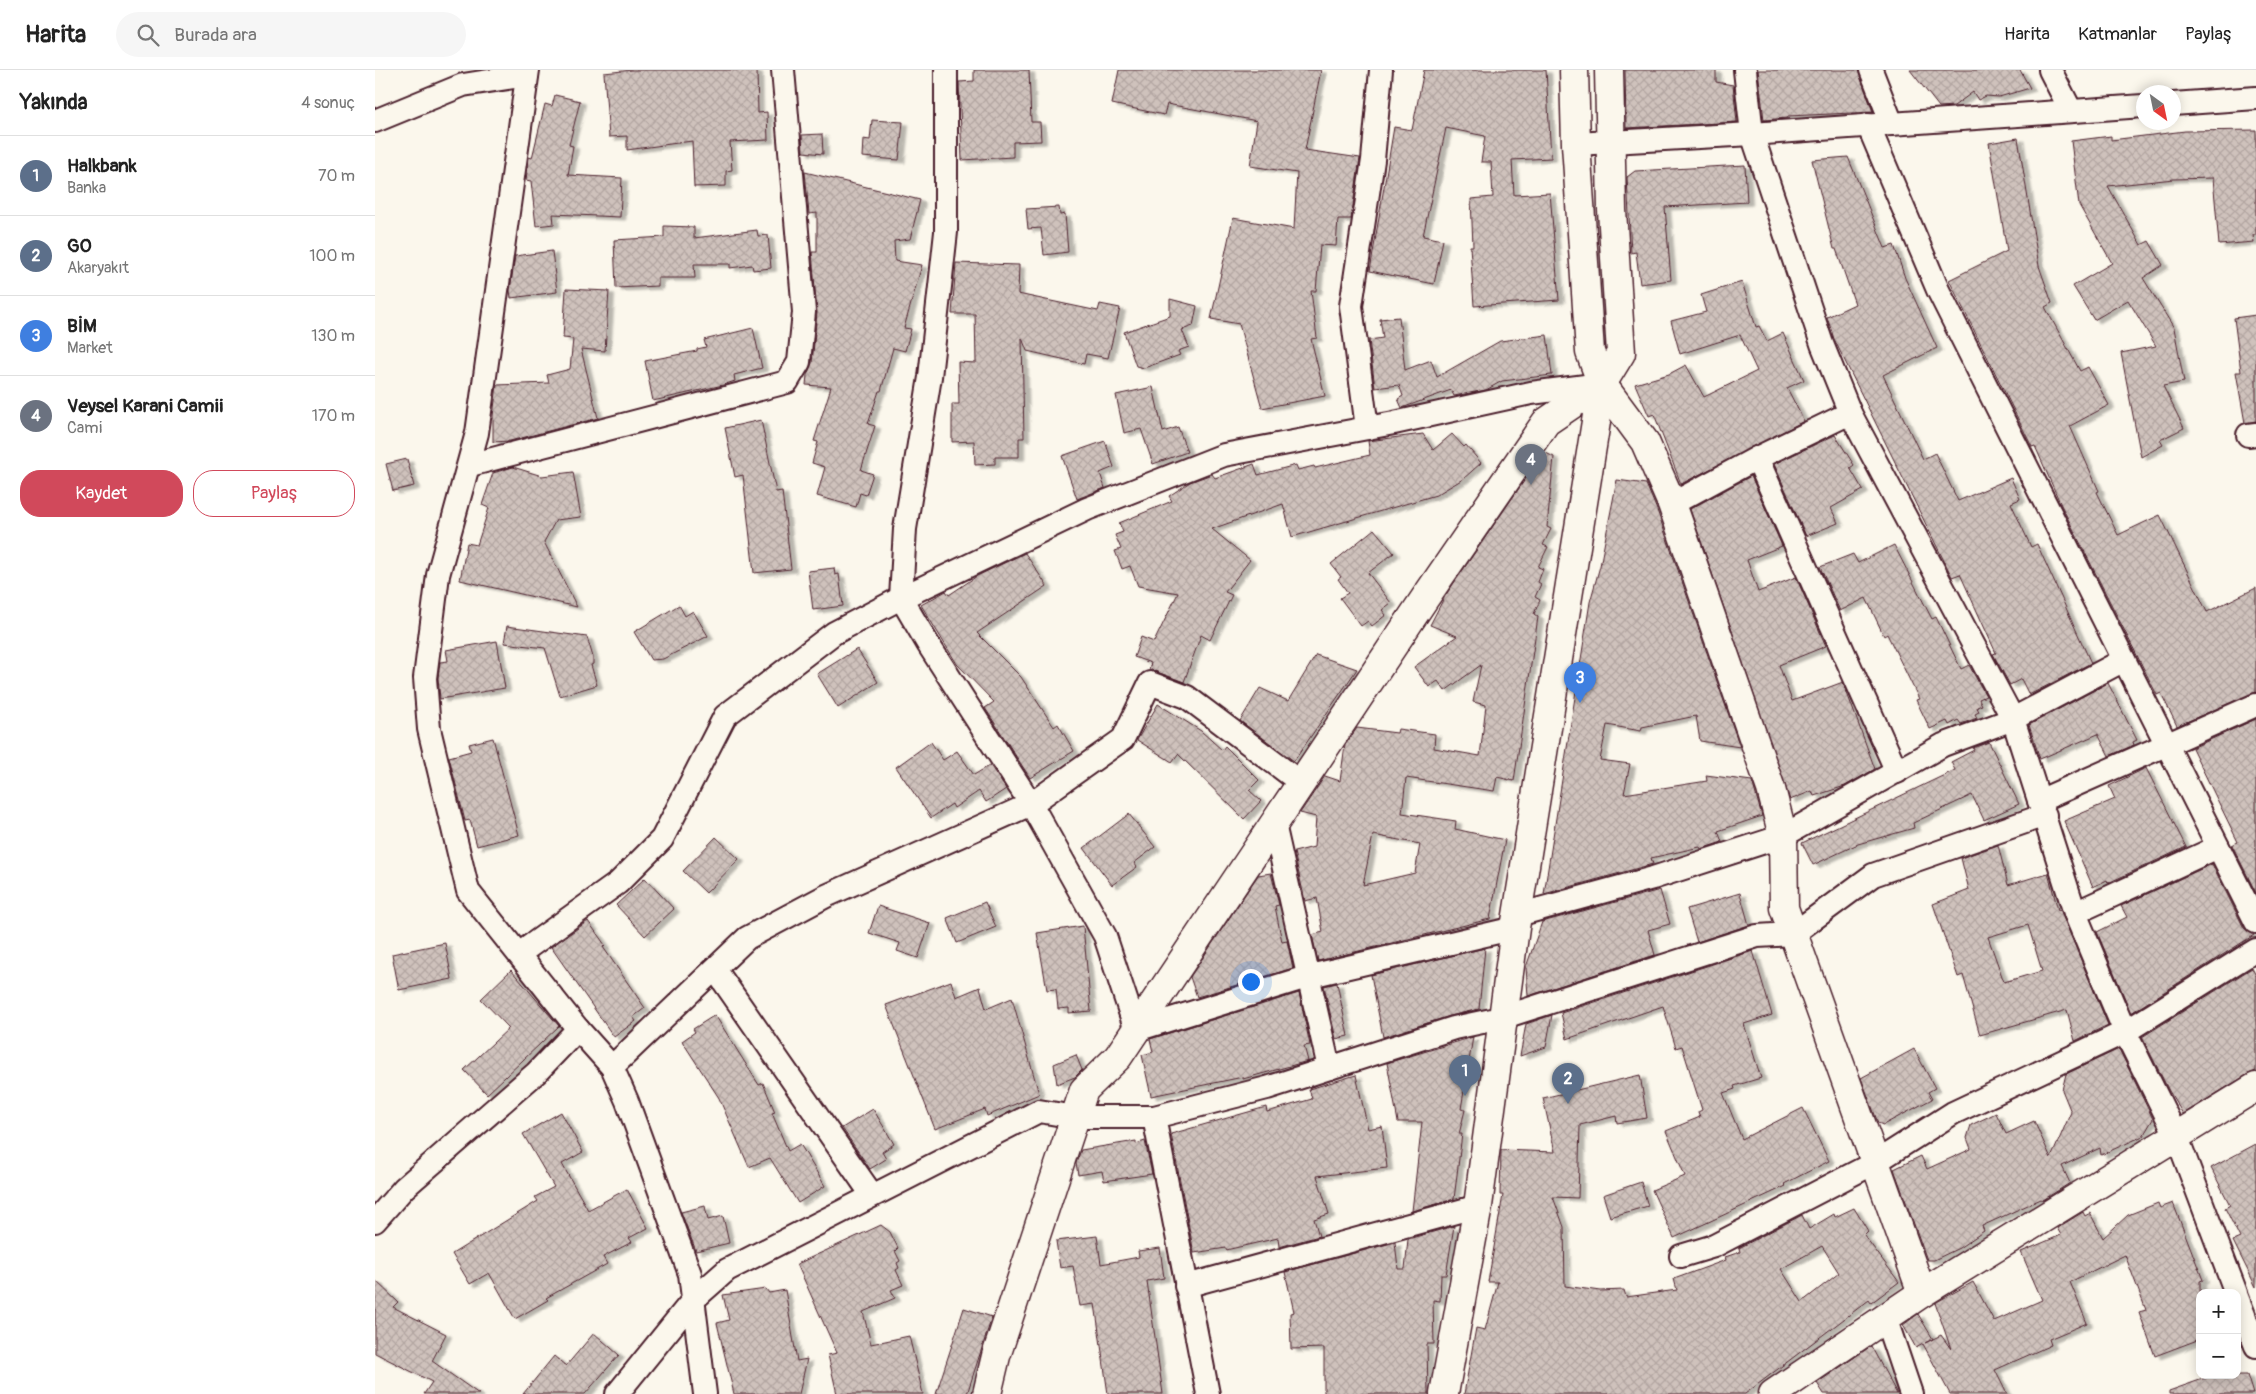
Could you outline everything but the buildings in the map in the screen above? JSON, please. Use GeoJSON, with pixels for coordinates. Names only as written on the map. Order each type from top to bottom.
{"type":"FeatureCollection","features":[{"type":"Feature","properties":{"kind":"street"},"geometry":{"type":"LineString","coordinates":[[470,465],[787,382],[799,362],[804,312],[783,70]]}},
{"type":"Feature","properties":{"kind":"street"},"geometry":{"type":"LineString","coordinates":[[946,70],[946,232],[930,378],[905,529],[901,598],[928,644],[1031,804],[1105,936],[1136,1030]]}},
{"type":"Feature","properties":{"kind":"street"},"geometry":{"type":"LineString","coordinates":[[1367,428],[1351,306],[1373,160],[1381,70]]}},
{"type":"Feature","properties":{"kind":"street"},"geometry":{"type":"LineString","coordinates":[[1574,70],[1576,144],[1590,352],[1601,384],[1645,442],[1672,504],[1768,780],[1783,836],[1783,908],[1877,1162],[1923,1293]]}},
{"type":"Feature","properties":{"kind":"street"},"geometry":{"type":"LineString","coordinates":[[987,1394],[996,1356],[1084,1090],[1118,1057],[1546,422],[1601,384],[1621,353],[1612,210],[1609,70]]}},
{"type":"Feature","properties":{"kind":"street"},"geometry":{"type":"LineString","coordinates":[[1745,70],[1752,134],[1823,344],[1850,413],[2013,719],[2075,913],[2125,1032],[2177,1137],[2234,1289]]}},
{"type":"Feature","properties":{"kind":"street"},"geometry":{"type":"LineString","coordinates":[[1871,70],[1892,124]]}},
{"type":"Feature","properties":{"kind":"street"},"geometry":{"type":"LineString","coordinates":[[2050,70],[2071,111]]}},
{"type":"Feature","properties":{"kind":"street"},"geometry":{"type":"LineString","coordinates":[[375,121],[463,85],[527,72],[477,433],[470,465],[438,575],[425,678],[429,729],[468,891],[578,1029],[613,1067],[690,1274],[705,1394]]}},
{"type":"Feature","properties":{"kind":"street"},"geometry":{"type":"LineString","coordinates":[[2181,103],[2256,98]]}},
{"type":"Feature","properties":{"kind":"street"},"geometry":{"type":"LineString","coordinates":[[1576,144],[1752,134],[2136,106]]}},
{"type":"Feature","properties":{"kind":"street"},"geometry":{"type":"LineString","coordinates":[[1868,126],[1938,290],[2256,922]]}},
{"type":"Feature","properties":{"kind":"street"},"geometry":{"type":"LineString","coordinates":[[519,954],[617,883],[662,839],[725,716],[834,633],[901,598],[1087,509],[1225,454],[1367,428],[1531,394],[1601,384]]}},
{"type":"Feature","properties":{"kind":"street"},"geometry":{"type":"LineString","coordinates":[[1444,1394],[1478,1206],[1501,1018],[1601,384]]}},
{"type":"Feature","properties":{"kind":"street"},"geometry":{"type":"LineString","coordinates":[[1672,504],[1757,458],[1850,413]]}},
{"type":"Feature","properties":{"kind":"street"},"geometry":{"type":"LineString","coordinates":[[1757,458],[1897,772]]}},
{"type":"Feature","properties":{"kind":"street"},"geometry":{"type":"LineString","coordinates":[[1136,1030],[1310,976],[1516,921],[1783,836],[1943,745],[2013,719],[2124,660]]}},
{"type":"Feature","properties":{"kind":"street"},"geometry":{"type":"LineString","coordinates":[[613,1067],[747,938],[826,896],[1031,804],[1123,739],[1150,682],[1187,697],[1301,783]]}},
{"type":"Feature","properties":{"kind":"street"},"geometry":{"type":"LineString","coordinates":[[617,1394],[693,1300],[727,1270],[1039,1111],[1075,1117],[1154,1117],[1267,1088],[1454,1028],[1501,1018],[1757,936],[1793,934],[1873,875],[2042,808],[2167,744],[2256,705]]}},
{"type":"Feature","properties":{"kind":"street"},"geometry":{"type":"LineString","coordinates":[[1274,824],[1310,976],[1329,1068]]}},
{"type":"Feature","properties":{"kind":"street"},"geometry":{"type":"LineString","coordinates":[[2075,913],[2218,847]]}},
{"type":"Feature","properties":{"kind":"street"},"geometry":{"type":"LineString","coordinates":[[1681,1256],[1714,1246],[1877,1162],[1953,1113],[2125,1032],[2256,950]]}},
{"type":"Feature","properties":{"kind":"street"},"geometry":{"type":"LineString","coordinates":[[715,969],[872,1195]]}},
{"type":"Feature","properties":{"kind":"street"},"geometry":{"type":"LineString","coordinates":[[375,1221],[404,1188],[536,1073],[578,1029]]}},
{"type":"Feature","properties":{"kind":"street"},"geometry":{"type":"LineString","coordinates":[[1773,1394],[1885,1317],[2256,1087]]}},
{"type":"Feature","properties":{"kind":"street"},"geometry":{"type":"LineString","coordinates":[[1154,1117],[1208,1394]]}},
{"type":"Feature","properties":{"kind":"street"},"geometry":{"type":"LineString","coordinates":[[1186,1286],[1478,1206]]}},
{"type":"Feature","properties":{"kind":"street"},"geometry":{"type":"LineString","coordinates":[[2241,1307],[2256,1346]]}},
{"type":"Feature","properties":{"kind":"street"},"geometry":{"type":"LineString","coordinates":[[1885,1317],[1911,1394]]}},
{"type":"Feature","properties":{"kind":"place","name":"Veysel Karani Camii"},"geometry":{"type":"Point","coordinates":[1531,485]}},
{"type":"Feature","properties":{"kind":"place","name":"BİM"},"geometry":{"type":"Point","coordinates":[1580,703]}},
{"type":"Feature","properties":{"kind":"place","name":"Halkbank"},"geometry":{"type":"Point","coordinates":[1465,1096]}},
{"type":"Feature","properties":{"kind":"place","name":"GO"},"geometry":{"type":"Point","coordinates":[1568,1104]}}]}
